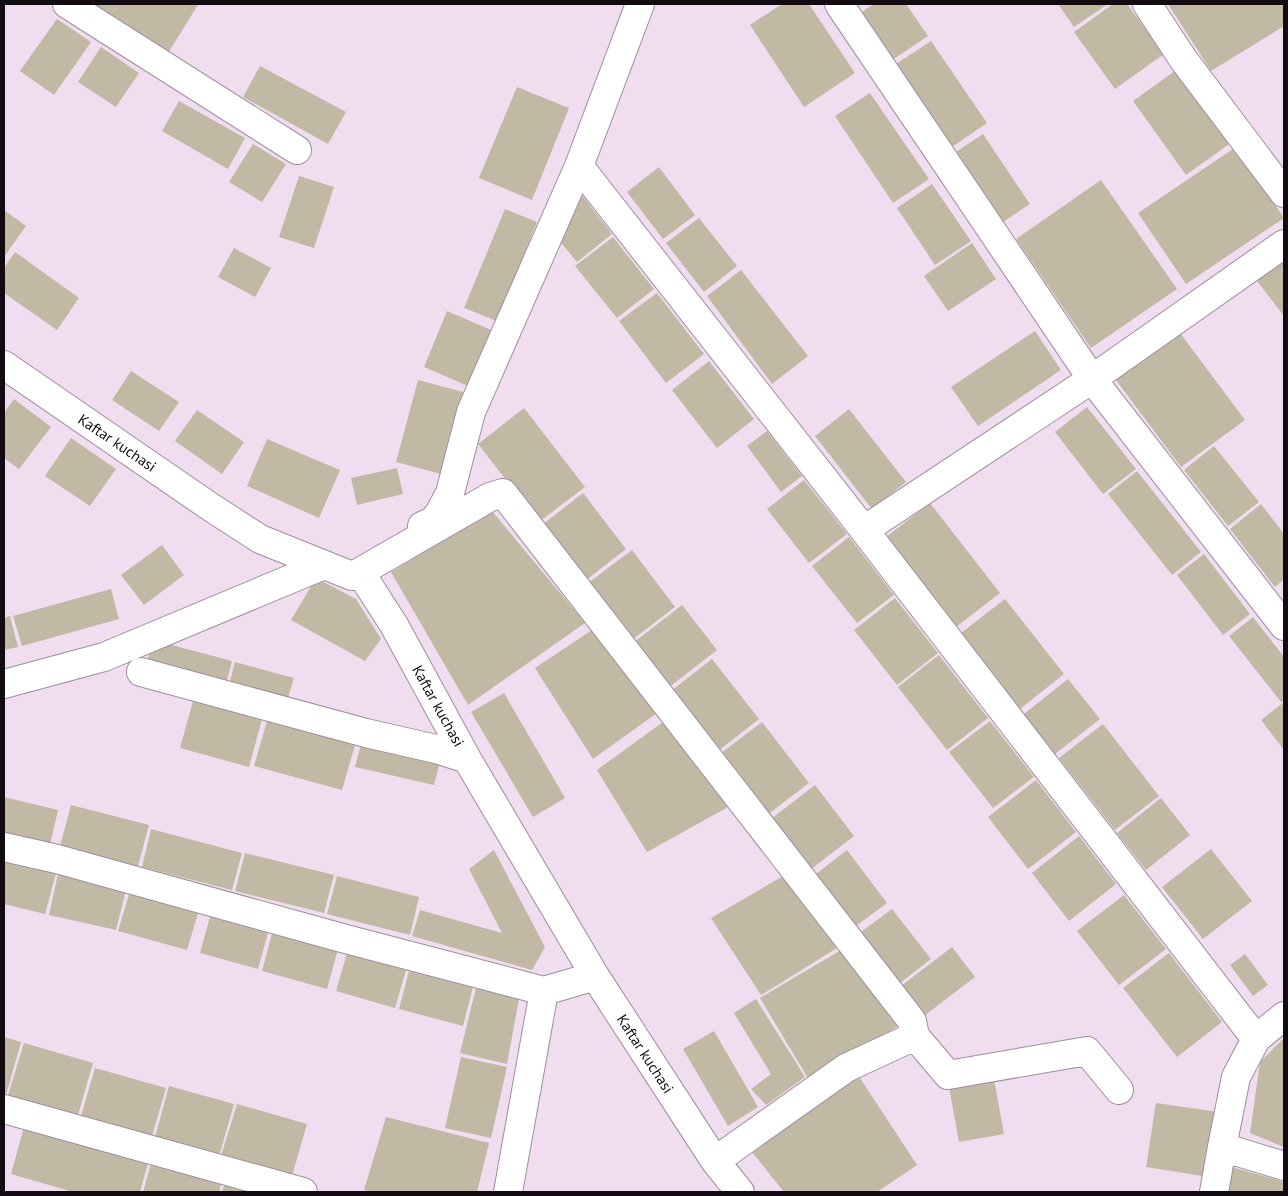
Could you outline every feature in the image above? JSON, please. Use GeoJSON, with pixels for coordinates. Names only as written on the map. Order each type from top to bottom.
{"type":"FeatureCollection","features":[{"type":"Feature","properties":{"kind":"street"},"geometry":{"type":"LineString","coordinates":[[67,4],[297,150]]}},
{"type":"Feature","properties":{"kind":"street"},"geometry":{"type":"LineString","coordinates":[[356,574],[376,542],[386,534],[421,526],[433,521],[450,492],[471,412],[579,166],[640,4]]}},
{"type":"Feature","properties":{"kind":"street"},"geometry":{"type":"LineString","coordinates":[[839,4],[1092,380],[1284,626]]}},
{"type":"Feature","properties":{"kind":"street"},"geometry":{"type":"LineString","coordinates":[[1147,4],[1183,59],[1284,193]]}},
{"type":"Feature","properties":{"kind":"street"},"geometry":{"type":"LineString","coordinates":[[579,166],[864,530],[1256,1039]]}},
{"type":"Feature","properties":{"kind":"street"},"geometry":{"type":"LineString","coordinates":[[864,530],[1092,380],[1284,244]]}},
{"type":"Feature","properties":{"kind":"street","name":"Kaftar kuchasi"},"geometry":{"type":"LineString","coordinates":[[4,365],[260,539],[324,565],[356,574],[394,625],[467,759],[595,976],[715,1161],[740,1192]]}},
{"type":"Feature","properties":{"kind":"street"},"geometry":{"type":"LineString","coordinates":[[356,574],[490,497],[503,493],[912,1021],[915,1036],[948,1075],[1088,1051],[1119,1090]]}},
{"type":"Feature","properties":{"kind":"street"},"geometry":{"type":"LineString","coordinates":[[4,684],[104,658],[324,565]]}},
{"type":"Feature","properties":{"kind":"street"},"geometry":{"type":"LineString","coordinates":[[141,672],[366,733],[436,749],[467,759]]}},
{"type":"Feature","properties":{"kind":"street"},"geometry":{"type":"LineString","coordinates":[[4,847],[57,859],[342,938],[544,991],[595,976]]}},
{"type":"Feature","properties":{"kind":"street"},"geometry":{"type":"LineString","coordinates":[[508,1192],[544,991]]}},
{"type":"Feature","properties":{"kind":"street"},"geometry":{"type":"LineString","coordinates":[[1214,1192],[1236,1077],[1256,1039],[1284,1016]]}},
{"type":"Feature","properties":{"kind":"street"},"geometry":{"type":"LineString","coordinates":[[715,1161],[846,1068],[915,1036]]}},
{"type":"Feature","properties":{"kind":"street"},"geometry":{"type":"LineString","coordinates":[[4,1109],[303,1192]]}},
{"type":"Feature","properties":{"kind":"street"},"geometry":{"type":"LineString","coordinates":[[1222,1147],[1284,1166]]}},
{"type":"Feature","properties":{"kind":"building"},"geometry":{"type":"Polygon","coordinates":[[[91,4],[196,4],[198,5],[168,53],[91,4]]]}},
{"type":"Feature","properties":{"kind":"building"},"geometry":{"type":"Polygon","coordinates":[[[782,4],[809,4],[855,73],[804,107],[750,25],[782,4]]]}},
{"type":"Feature","properties":{"kind":"building"},"geometry":{"type":"Polygon","coordinates":[[[874,4],[906,4],[928,36],[891,61],[859,14],[874,4]]]}},
{"type":"Feature","properties":{"kind":"building"},"geometry":{"type":"Polygon","coordinates":[[[1058,4],[1108,4],[1074,27],[1058,4]]]}},
{"type":"Feature","properties":{"kind":"building"},"geometry":{"type":"Polygon","coordinates":[[[1113,4],[1127,4],[1164,54],[1115,89],[1074,32],[1113,4]]]}},
{"type":"Feature","properties":{"kind":"building"},"geometry":{"type":"Polygon","coordinates":[[[1168,4],[1284,4],[1284,26],[1211,71],[1168,4]]]}},
{"type":"Feature","properties":{"kind":"building"},"geometry":{"type":"Polygon","coordinates":[[[57,19],[91,42],[54,95],[20,71],[57,19]]]}},
{"type":"Feature","properties":{"kind":"building"},"geometry":{"type":"Polygon","coordinates":[[[931,41],[987,123],[949,149],[893,66],[931,41]]]}},
{"type":"Feature","properties":{"kind":"building"},"geometry":{"type":"Polygon","coordinates":[[[101,47],[139,73],[116,107],[78,82],[101,47]]]}},
{"type":"Feature","properties":{"kind":"building"},"geometry":{"type":"Polygon","coordinates":[[[260,66],[346,112],[328,144],[243,97],[260,66]]]}},
{"type":"Feature","properties":{"kind":"building"},"geometry":{"type":"Polygon","coordinates":[[[1179,68],[1232,142],[1186,175],[1133,101],[1179,68]]]}},
{"type":"Feature","properties":{"kind":"building"},"geometry":{"type":"Polygon","coordinates":[[[517,87],[569,108],[532,200],[479,178],[517,87]]]}},
{"type":"Feature","properties":{"kind":"building"},"geometry":{"type":"Polygon","coordinates":[[[870,93],[929,179],[893,203],[835,116],[870,93]]]}},
{"type":"Feature","properties":{"kind":"building"},"geometry":{"type":"Polygon","coordinates":[[[179,101],[245,138],[228,169],[162,131],[179,101]]]}},
{"type":"Feature","properties":{"kind":"building"},"geometry":{"type":"Polygon","coordinates":[[[983,134],[1030,204],[1000,224],[953,154],[983,134]]]}},
{"type":"Feature","properties":{"kind":"building"},"geometry":{"type":"Polygon","coordinates":[[[253,144],[286,164],[262,202],[229,182],[253,144]]]}},
{"type":"Feature","properties":{"kind":"building"},"geometry":{"type":"Polygon","coordinates":[[[1236,147],[1284,218],[1186,284],[1138,213],[1236,147]]]}},
{"type":"Feature","properties":{"kind":"building"},"geometry":{"type":"Polygon","coordinates":[[[659,167],[695,215],[663,239],[627,192],[659,167]]]}},
{"type":"Feature","properties":{"kind":"building"},"geometry":{"type":"Polygon","coordinates":[[[299,176],[334,187],[314,248],[279,237],[299,176]]]}},
{"type":"Feature","properties":{"kind":"building"},"geometry":{"type":"Polygon","coordinates":[[[1101,180],[1177,289],[1091,348],[1016,239],[1101,180]]]}},
{"type":"Feature","properties":{"kind":"building"},"geometry":{"type":"Polygon","coordinates":[[[932,184],[971,241],[935,265],[897,208],[932,184]]]}},
{"type":"Feature","properties":{"kind":"building"},"geometry":{"type":"Polygon","coordinates":[[[581,194],[612,234],[577,262],[558,239],[581,194]]]}},
{"type":"Feature","properties":{"kind":"building"},"geometry":{"type":"Polygon","coordinates":[[[505,209],[537,222],[497,321],[464,308],[505,209]]]}},
{"type":"Feature","properties":{"kind":"building"},"geometry":{"type":"Polygon","coordinates":[[[4,210],[26,226],[4,257],[4,210]]]}},
{"type":"Feature","properties":{"kind":"building"},"geometry":{"type":"Polygon","coordinates":[[[699,218],[737,266],[704,292],[666,243],[699,218]]]}},
{"type":"Feature","properties":{"kind":"building"},"geometry":{"type":"Polygon","coordinates":[[[613,237],[654,289],[617,318],[575,266],[613,237]]]}},
{"type":"Feature","properties":{"kind":"building"},"geometry":{"type":"Polygon","coordinates":[[[972,243],[996,279],[948,311],[924,276],[972,243]]]}},
{"type":"Feature","properties":{"kind":"building"},"geometry":{"type":"Polygon","coordinates":[[[234,248],[271,268],[255,297],[218,277],[234,248]]]}},
{"type":"Feature","properties":{"kind":"building"},"geometry":{"type":"Polygon","coordinates":[[[15,252],[79,298],[57,330],[4,293],[4,268],[15,252]]]}},
{"type":"Feature","properties":{"kind":"building"},"geometry":{"type":"Polygon","coordinates":[[[1284,255],[1284,316],[1254,277],[1284,255]]]}},
{"type":"Feature","properties":{"kind":"building"},"geometry":{"type":"Polygon","coordinates":[[[741,270],[808,356],[772,384],[707,296],[741,270]]]}},
{"type":"Feature","properties":{"kind":"building"},"geometry":{"type":"Polygon","coordinates":[[[657,293],[704,354],[666,383],[619,321],[657,293]]]}},
{"type":"Feature","properties":{"kind":"building"},"geometry":{"type":"Polygon","coordinates":[[[447,311],[491,330],[468,386],[424,367],[447,311]]]}},
{"type":"Feature","properties":{"kind":"building"},"geometry":{"type":"Polygon","coordinates":[[[1035,331],[1061,370],[978,426],[951,387],[1035,331]]]}},
{"type":"Feature","properties":{"kind":"building"},"geometry":{"type":"Polygon","coordinates":[[[1180,333],[1245,420],[1181,467],[1116,380],[1180,333]]]}},
{"type":"Feature","properties":{"kind":"building"},"geometry":{"type":"Polygon","coordinates":[[[709,361],[754,419],[717,448],[672,390],[709,361]]]}},
{"type":"Feature","properties":{"kind":"building"},"geometry":{"type":"Polygon","coordinates":[[[131,371],[179,402],[159,431],[112,400],[131,371]]]}},
{"type":"Feature","properties":{"kind":"building"},"geometry":{"type":"Polygon","coordinates":[[[418,380],[463,392],[441,474],[396,462],[418,380]]]}},
{"type":"Feature","properties":{"kind":"building"},"geometry":{"type":"Polygon","coordinates":[[[14,399],[51,427],[19,469],[4,458],[4,413],[14,399]]]}},
{"type":"Feature","properties":{"kind":"building"},"geometry":{"type":"Polygon","coordinates":[[[1087,407],[1136,469],[1103,494],[1055,432],[1087,407]]]}},
{"type":"Feature","properties":{"kind":"building"},"geometry":{"type":"Polygon","coordinates":[[[524,408],[585,487],[539,522],[478,444],[524,408]]]}},
{"type":"Feature","properties":{"kind":"building"},"geometry":{"type":"Polygon","coordinates":[[[849,409],[906,482],[872,509],[815,436],[849,409]]]}},
{"type":"Feature","properties":{"kind":"building"},"geometry":{"type":"Polygon","coordinates":[[[197,410],[244,442],[222,474],[175,441],[197,410]]]}},
{"type":"Feature","properties":{"kind":"building"},"geometry":{"type":"Polygon","coordinates":[[[767,431],[802,476],[781,492],[747,446],[767,431]]]}},
{"type":"Feature","properties":{"kind":"building"},"geometry":{"type":"Polygon","coordinates":[[[71,438],[116,469],[90,506],[45,476],[71,438]]]}},
{"type":"Feature","properties":{"kind":"building"},"geometry":{"type":"Polygon","coordinates":[[[267,439],[340,470],[319,518],[247,486],[267,439]]]}},
{"type":"Feature","properties":{"kind":"building"},"geometry":{"type":"Polygon","coordinates":[[[1214,446],[1259,502],[1228,526],[1184,470],[1214,446]]]}},
{"type":"Feature","properties":{"kind":"building"},"geometry":{"type":"Polygon","coordinates":[[[397,468],[403,494],[357,505],[351,478],[397,468]]]}},
{"type":"Feature","properties":{"kind":"building"},"geometry":{"type":"Polygon","coordinates":[[[1137,471],[1201,552],[1172,575],[1108,494],[1137,471]]]}},
{"type":"Feature","properties":{"kind":"building"},"geometry":{"type":"Polygon","coordinates":[[[804,480],[847,534],[809,563],[767,509],[804,480]]]}},
{"type":"Feature","properties":{"kind":"building"},"geometry":{"type":"Polygon","coordinates":[[[583,493],[626,549],[585,581],[542,525],[583,493]]]}},
{"type":"Feature","properties":{"kind":"building"},"geometry":{"type":"Polygon","coordinates":[[[930,503],[1000,593],[956,627],[886,537],[930,503]]]}},
{"type":"Feature","properties":{"kind":"building"},"geometry":{"type":"Polygon","coordinates":[[[1261,504],[1284,534],[1284,579],[1275,587],[1230,529],[1261,504]]]}},
{"type":"Feature","properties":{"kind":"building"},"geometry":{"type":"Polygon","coordinates":[[[492,511],[585,623],[468,705],[391,572],[492,511]]]}},
{"type":"Feature","properties":{"kind":"building"},"geometry":{"type":"Polygon","coordinates":[[[849,537],[894,595],[857,623],[812,566],[849,537]]]}},
{"type":"Feature","properties":{"kind":"building"},"geometry":{"type":"Polygon","coordinates":[[[162,545],[184,575],[144,605],[121,575],[162,545]]]}},
{"type":"Feature","properties":{"kind":"building"},"geometry":{"type":"Polygon","coordinates":[[[632,550],[675,607],[632,640],[588,583],[632,550]]]}},
{"type":"Feature","properties":{"kind":"building"},"geometry":{"type":"Polygon","coordinates":[[[1204,554],[1250,614],[1223,635],[1177,575],[1204,554]]]}},
{"type":"Feature","properties":{"kind":"building"},"geometry":{"type":"Polygon","coordinates":[[[316,578],[356,599],[381,639],[365,661],[291,620],[316,578]]]}},
{"type":"Feature","properties":{"kind":"building"},"geometry":{"type":"Polygon","coordinates":[[[111,589],[119,619],[22,646],[13,616],[111,589]]]}},
{"type":"Feature","properties":{"kind":"building"},"geometry":{"type":"Polygon","coordinates":[[[895,598],[938,653],[897,685],[854,630],[895,598]]]}},
{"type":"Feature","properties":{"kind":"building"},"geometry":{"type":"Polygon","coordinates":[[[1005,599],[1064,674],[1020,709],[961,633],[1005,599]]]}},
{"type":"Feature","properties":{"kind":"building"},"geometry":{"type":"Polygon","coordinates":[[[682,605],[717,650],[668,688],[633,643],[682,605]]]}},
{"type":"Feature","properties":{"kind":"building"},"geometry":{"type":"Polygon","coordinates":[[[10,616],[18,647],[4,650],[4,618],[10,616]]]}},
{"type":"Feature","properties":{"kind":"building"},"geometry":{"type":"Polygon","coordinates":[[[1253,617],[1284,657],[1284,700],[1281,702],[1229,636],[1253,617]]]}},
{"type":"Feature","properties":{"kind":"building"},"geometry":{"type":"Polygon","coordinates":[[[592,630],[657,713],[593,759],[535,668],[592,630]]]}},
{"type":"Feature","properties":{"kind":"building"},"geometry":{"type":"Polygon","coordinates":[[[153,640],[232,661],[225,688],[146,666],[153,640]]]}},
{"type":"Feature","properties":{"kind":"building"},"geometry":{"type":"Polygon","coordinates":[[[939,655],[988,718],[947,750],[898,687],[939,655]]]}},
{"type":"Feature","properties":{"kind":"building"},"geometry":{"type":"Polygon","coordinates":[[[712,659],[759,719],[718,751],[671,691],[712,659]]]}},
{"type":"Feature","properties":{"kind":"building"},"geometry":{"type":"Polygon","coordinates":[[[235,662],[294,678],[286,704],[228,689],[235,662]]]}},
{"type":"Feature","properties":{"kind":"building"},"geometry":{"type":"Polygon","coordinates":[[[1068,679],[1100,719],[1055,754],[1024,714],[1068,679]]]}},
{"type":"Feature","properties":{"kind":"building"},"geometry":{"type":"Polygon","coordinates":[[[504,693],[565,798],[533,817],[471,712],[504,693]]]}},
{"type":"Feature","properties":{"kind":"building"},"geometry":{"type":"Polygon","coordinates":[[[195,694],[264,712],[249,767],[180,748],[195,694]]]}},
{"type":"Feature","properties":{"kind":"building"},"geometry":{"type":"Polygon","coordinates":[[[1284,702],[1284,750],[1261,720],[1284,702]]]}},
{"type":"Feature","properties":{"kind":"building"},"geometry":{"type":"Polygon","coordinates":[[[269,714],[357,738],[342,790],[254,766],[269,714]]]}},
{"type":"Feature","properties":{"kind":"building"},"geometry":{"type":"Polygon","coordinates":[[[990,721],[1034,777],[993,808],[949,752],[990,721]]]}},
{"type":"Feature","properties":{"kind":"building"},"geometry":{"type":"Polygon","coordinates":[[[663,722],[728,807],[647,852],[597,770],[663,722]]]}},
{"type":"Feature","properties":{"kind":"building"},"geometry":{"type":"Polygon","coordinates":[[[762,722],[809,783],[767,815],[720,754],[762,722]]]}},
{"type":"Feature","properties":{"kind":"building"},"geometry":{"type":"Polygon","coordinates":[[[1103,724],[1159,796],[1115,830],[1059,758],[1103,724]]]}},
{"type":"Feature","properties":{"kind":"building"},"geometry":{"type":"Polygon","coordinates":[[[362,740],[441,758],[434,785],[355,767],[362,740]]]}},
{"type":"Feature","properties":{"kind":"building"},"geometry":{"type":"Polygon","coordinates":[[[1036,780],[1076,832],[1028,869],[988,817],[1036,780]]]}},
{"type":"Feature","properties":{"kind":"building"},"geometry":{"type":"Polygon","coordinates":[[[815,785],[854,836],[810,870],[771,819],[815,785]]]}},
{"type":"Feature","properties":{"kind":"building"},"geometry":{"type":"Polygon","coordinates":[[[4,797],[58,810],[50,845],[4,834],[4,797]]]}},
{"type":"Feature","properties":{"kind":"building"},"geometry":{"type":"Polygon","coordinates":[[[1161,798],[1190,835],[1146,870],[1117,833],[1161,798]]]}},
{"type":"Feature","properties":{"kind":"building"},"geometry":{"type":"Polygon","coordinates":[[[71,805],[149,825],[138,866],[60,846],[71,805]]]}},
{"type":"Feature","properties":{"kind":"building"},"geometry":{"type":"Polygon","coordinates":[[[151,829],[242,853],[232,890],[142,867],[151,829]]]}},
{"type":"Feature","properties":{"kind":"building"},"geometry":{"type":"Polygon","coordinates":[[[1079,836],[1116,884],[1069,921],[1032,873],[1079,836]]]}},
{"type":"Feature","properties":{"kind":"building"},"geometry":{"type":"Polygon","coordinates":[[[1211,849],[1252,901],[1203,939],[1162,887],[1211,849]]]}},
{"type":"Feature","properties":{"kind":"building"},"geometry":{"type":"Polygon","coordinates":[[[494,850],[545,947],[532,970],[412,936],[420,910],[502,933],[469,869],[494,850]]]}},
{"type":"Feature","properties":{"kind":"building"},"geometry":{"type":"Polygon","coordinates":[[[847,850],[887,903],[856,926],[816,874],[847,850]]]}},
{"type":"Feature","properties":{"kind":"building"},"geometry":{"type":"Polygon","coordinates":[[[245,853],[334,875],[324,913],[235,891],[245,853]]]}},
{"type":"Feature","properties":{"kind":"building"},"geometry":{"type":"Polygon","coordinates":[[[4,860],[56,873],[45,914],[4,904],[4,860]]]}},
{"type":"Feature","properties":{"kind":"building"},"geometry":{"type":"Polygon","coordinates":[[[58,874],[126,890],[116,930],[49,915],[58,874]]]}},
{"type":"Feature","properties":{"kind":"building"},"geometry":{"type":"Polygon","coordinates":[[[785,875],[845,943],[761,995],[711,918],[785,875]]]}},
{"type":"Feature","properties":{"kind":"building"},"geometry":{"type":"Polygon","coordinates":[[[337,876],[419,897],[410,935],[327,914],[337,876]]]}},
{"type":"Feature","properties":{"kind":"building"},"geometry":{"type":"Polygon","coordinates":[[[130,891],[199,910],[187,950],[118,931],[130,891]]]}},
{"type":"Feature","properties":{"kind":"building"},"geometry":{"type":"Polygon","coordinates":[[[1124,895],[1166,949],[1119,985],[1077,931],[1124,895]]]}},
{"type":"Feature","properties":{"kind":"building"},"geometry":{"type":"Polygon","coordinates":[[[892,909],[931,959],[900,983],[861,932],[892,909]]]}},
{"type":"Feature","properties":{"kind":"building"},"geometry":{"type":"Polygon","coordinates":[[[211,913],[269,929],[258,969],[200,953],[211,913]]]}},
{"type":"Feature","properties":{"kind":"building"},"geometry":{"type":"Polygon","coordinates":[[[273,930],[338,949],[327,989],[262,971],[273,930]]]}},
{"type":"Feature","properties":{"kind":"building"},"geometry":{"type":"Polygon","coordinates":[[[848,946],[897,1027],[809,1080],[760,998],[848,946]]]}},
{"type":"Feature","properties":{"kind":"building"},"geometry":{"type":"Polygon","coordinates":[[[952,947],[975,977],[924,1016],[901,986],[952,947]]]}},
{"type":"Feature","properties":{"kind":"building"},"geometry":{"type":"Polygon","coordinates":[[[347,953],[406,970],[395,1008],[336,991],[347,953]]]}},
{"type":"Feature","properties":{"kind":"building"},"geometry":{"type":"Polygon","coordinates":[[[1169,953],[1222,1022],[1177,1057],[1123,988],[1169,953]]]}},
{"type":"Feature","properties":{"kind":"building"},"geometry":{"type":"Polygon","coordinates":[[[1245,954],[1268,985],[1253,996],[1230,965],[1245,954]]]}},
{"type":"Feature","properties":{"kind":"building"},"geometry":{"type":"Polygon","coordinates":[[[409,971],[473,987],[463,1026],[399,1009],[409,971]]]}},
{"type":"Feature","properties":{"kind":"building"},"geometry":{"type":"Polygon","coordinates":[[[476,988],[519,999],[507,1064],[460,1053],[476,988]]]}},
{"type":"Feature","properties":{"kind":"building"},"geometry":{"type":"Polygon","coordinates":[[[756,999],[805,1077],[766,1105],[751,1089],[771,1074],[734,1013],[756,999]]]}},
{"type":"Feature","properties":{"kind":"building"},"geometry":{"type":"Polygon","coordinates":[[[714,1031],[758,1107],[728,1126],[683,1049],[714,1031]]]}},
{"type":"Feature","properties":{"kind":"building"},"geometry":{"type":"Polygon","coordinates":[[[4,1037],[21,1042],[6,1095],[4,1094],[4,1037]]]}},
{"type":"Feature","properties":{"kind":"building"},"geometry":{"type":"Polygon","coordinates":[[[1284,1038],[1284,1147],[1250,1133],[1260,1062],[1284,1038]]]}},
{"type":"Feature","properties":{"kind":"building"},"geometry":{"type":"Polygon","coordinates":[[[24,1043],[93,1063],[78,1115],[8,1095],[24,1043]]]}},
{"type":"Feature","properties":{"kind":"building"},"geometry":{"type":"Polygon","coordinates":[[[461,1057],[507,1067],[491,1138],[445,1128],[461,1057]]]}},
{"type":"Feature","properties":{"kind":"building"},"geometry":{"type":"Polygon","coordinates":[[[95,1068],[166,1088],[152,1136],[81,1116],[95,1068]]]}},
{"type":"Feature","properties":{"kind":"building"},"geometry":{"type":"Polygon","coordinates":[[[858,1075],[917,1165],[877,1192],[784,1192],[748,1147],[858,1075]]]}},
{"type":"Feature","properties":{"kind":"building"},"geometry":{"type":"Polygon","coordinates":[[[994,1079],[1004,1134],[959,1142],[949,1087],[994,1079]]]}},
{"type":"Feature","properties":{"kind":"building"},"geometry":{"type":"Polygon","coordinates":[[[169,1086],[234,1104],[219,1156],[155,1137],[169,1086]]]}},
{"type":"Feature","properties":{"kind":"building"},"geometry":{"type":"Polygon","coordinates":[[[1156,1103],[1219,1112],[1209,1177],[1146,1167],[1156,1103]]]}},
{"type":"Feature","properties":{"kind":"building"},"geometry":{"type":"Polygon","coordinates":[[[237,1104],[307,1124],[292,1176],[221,1156],[237,1104]]]}},
{"type":"Feature","properties":{"kind":"building"},"geometry":{"type":"Polygon","coordinates":[[[386,1117],[489,1143],[477,1192],[374,1192],[364,1190],[386,1117]]]}},
{"type":"Feature","properties":{"kind":"building"},"geometry":{"type":"Polygon","coordinates":[[[24,1127],[148,1163],[140,1192],[73,1192],[11,1174],[24,1127]]]}},
{"type":"Feature","properties":{"kind":"building"},"geometry":{"type":"Polygon","coordinates":[[[151,1164],[221,1184],[219,1192],[143,1192],[151,1164]]]}},
{"type":"Feature","properties":{"kind":"building"},"geometry":{"type":"Polygon","coordinates":[[[1228,1166],[1284,1182],[1284,1192],[1223,1192],[1228,1166]]]}},
{"type":"Feature","properties":{"kind":"building"},"geometry":{"type":"Polygon","coordinates":[[[224,1185],[246,1192],[222,1192],[224,1185]]]}}]}
